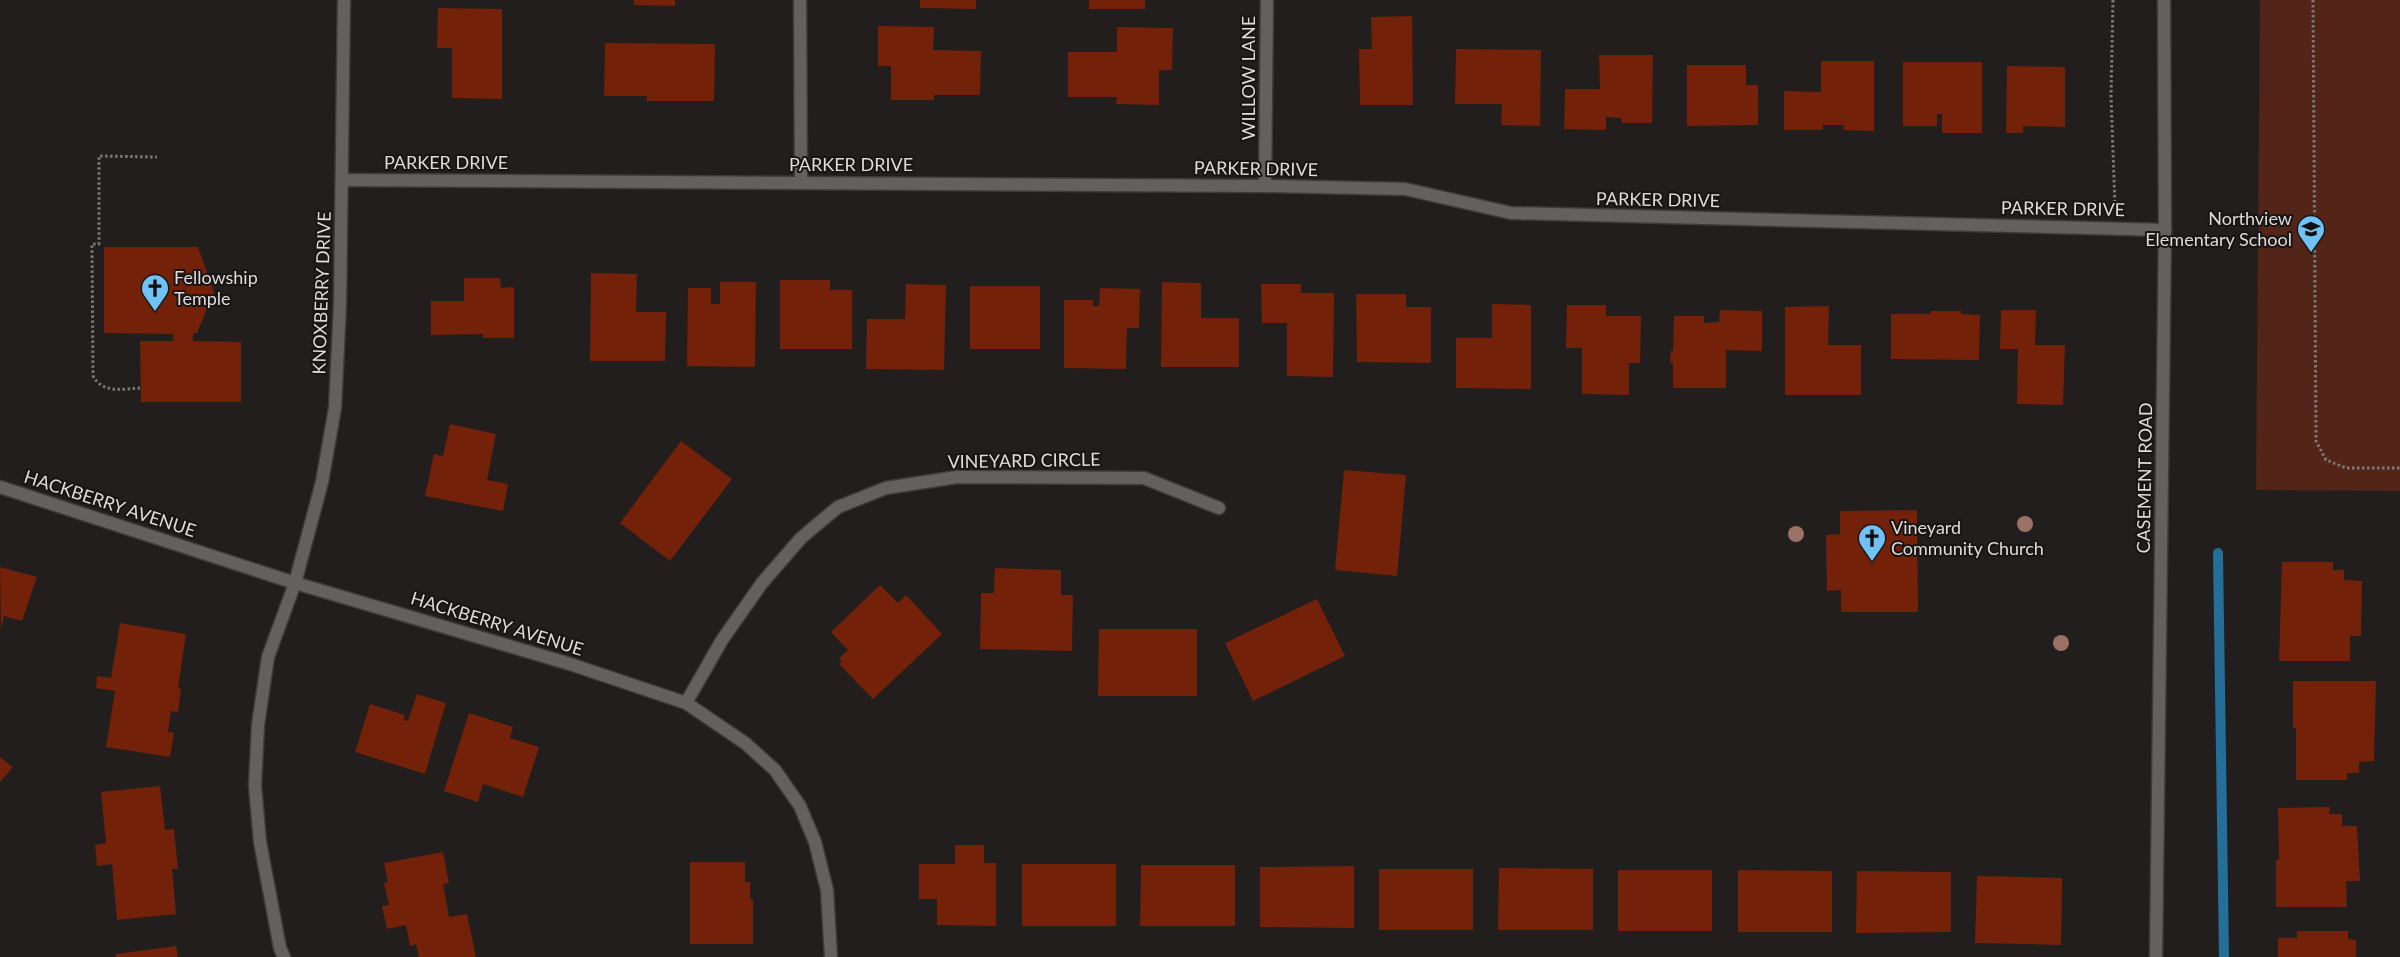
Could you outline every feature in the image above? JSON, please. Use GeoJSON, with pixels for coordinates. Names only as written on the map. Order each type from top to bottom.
{"type":"FeatureCollection","features":[{"type":"Feature","properties":{"kind":"street","name":"KNOXBERRY DRIVE"},"geometry":{"type":"LineString","coordinates":[[284,957],[280,948],[260,842],[255,786],[258,725],[268,657],[295,583],[322,482],[335,408],[343,180],[344,0]]}},
{"type":"Feature","properties":{"kind":"street"},"geometry":{"type":"LineString","coordinates":[[800,0],[801,182]]}},
{"type":"Feature","properties":{"kind":"street","name":"WILLOW LANE"},"geometry":{"type":"LineString","coordinates":[[1265,186],[1267,0]]}},
{"type":"Feature","properties":{"kind":"street","name":"CASEMENT ROAD"},"geometry":{"type":"LineString","coordinates":[[2156,957],[2165,230],[2164,0]]}},
{"type":"Feature","properties":{"kind":"street","name":"PARKER DRIVE"},"geometry":{"type":"LineString","coordinates":[[343,180],[801,182],[1405,189],[1511,213],[2165,230]]}},
{"type":"Feature","properties":{"kind":"street","name":"VINEYARD CIRCLE"},"geometry":{"type":"LineString","coordinates":[[686,703],[728,632],[762,583],[802,538],[838,507],[886,488],[957,477],[1144,478],[1219,508]]}},
{"type":"Feature","properties":{"kind":"street","name":"HACKBERRY AVENUE"},"geometry":{"type":"LineString","coordinates":[[0,487],[295,583],[554,659],[686,703],[746,743],[775,770],[800,806],[815,842],[827,890],[831,957]]}},
{"type":"Feature","properties":{"kind":"path"},"geometry":{"type":"LineString","coordinates":[[2113,0],[2111,96],[2115,161],[2116,229]]}},
{"type":"Feature","properties":{"kind":"path"},"geometry":{"type":"LineString","coordinates":[[2313,0],[2316,441],[2326,460],[2346,468],[2400,468]]}},
{"type":"Feature","properties":{"kind":"path"},"geometry":{"type":"LineString","coordinates":[[140,388],[106,388],[97,382],[93,376],[92,244],[99,244],[99,156],[157,157]]}},
{"type":"Feature","properties":{"kind":"shaded area","name":"Northview Elementary School"},"geometry":{"type":"Polygon","coordinates":[[[2260,0],[2400,0],[2400,491],[2256,490],[2260,0]]]}},
{"type":"Feature","properties":{"kind":"building"},"geometry":{"type":"Polygon","coordinates":[[[634,0],[675,0],[675,6],[634,5],[634,0]]]}},
{"type":"Feature","properties":{"kind":"building"},"geometry":{"type":"Polygon","coordinates":[[[920,0],[976,0],[976,9],[920,8],[920,0]]]}},
{"type":"Feature","properties":{"kind":"building"},"geometry":{"type":"Polygon","coordinates":[[[1089,0],[1145,0],[1145,9],[1089,9],[1089,0]]]}},
{"type":"Feature","properties":{"kind":"building"},"geometry":{"type":"Polygon","coordinates":[[[438,8],[502,9],[502,99],[452,98],[452,48],[437,48],[438,8]]]}},
{"type":"Feature","properties":{"kind":"building"},"geometry":{"type":"Polygon","coordinates":[[[1412,16],[1413,105],[1360,105],[1359,49],[1372,49],[1371,17],[1412,16]]]}},
{"type":"Feature","properties":{"kind":"building"},"geometry":{"type":"Polygon","coordinates":[[[878,26],[934,27],[933,50],[981,51],[980,95],[934,95],[934,100],[891,100],[891,66],[878,66],[878,26]]]}},
{"type":"Feature","properties":{"kind":"building"},"geometry":{"type":"Polygon","coordinates":[[[1117,27],[1173,28],[1172,70],[1159,70],[1159,105],[1116,104],[1117,97],[1068,97],[1068,52],[1117,52],[1117,27]]]}},
{"type":"Feature","properties":{"kind":"building"},"geometry":{"type":"Polygon","coordinates":[[[605,43],[715,44],[714,101],[646,101],[647,96],[604,96],[605,43]]]}},
{"type":"Feature","properties":{"kind":"building"},"geometry":{"type":"Polygon","coordinates":[[[1456,49],[1541,50],[1540,126],[1501,125],[1502,104],[1455,104],[1456,49]]]}},
{"type":"Feature","properties":{"kind":"building"},"geometry":{"type":"Polygon","coordinates":[[[1599,55],[1653,55],[1652,123],[1622,123],[1621,118],[1606,117],[1606,130],[1564,129],[1565,89],[1600,89],[1599,55]]]}},
{"type":"Feature","properties":{"kind":"building"},"geometry":{"type":"Polygon","coordinates":[[[1821,61],[1874,61],[1874,131],[1843,130],[1844,125],[1823,125],[1823,130],[1784,130],[1784,91],[1821,92],[1821,61]]]}},
{"type":"Feature","properties":{"kind":"building"},"geometry":{"type":"Polygon","coordinates":[[[1903,62],[1982,62],[1982,133],[1942,133],[1942,114],[1937,114],[1937,126],[1903,126],[1903,62]]]}},
{"type":"Feature","properties":{"kind":"building"},"geometry":{"type":"Polygon","coordinates":[[[1687,65],[1746,65],[1746,85],[1758,85],[1758,125],[1687,126],[1687,65]]]}},
{"type":"Feature","properties":{"kind":"building"},"geometry":{"type":"Polygon","coordinates":[[[2007,66],[2065,67],[2065,127],[2023,126],[2023,133],[2006,133],[2007,66]]]}},
{"type":"Feature","properties":{"kind":"building","name":"Fellowship Temple"},"geometry":{"type":"Polygon","coordinates":[[[104,247],[198,247],[214,292],[197,333],[193,333],[193,341],[241,342],[241,402],[141,402],[140,341],[173,341],[173,334],[104,333],[104,247]]]}},
{"type":"Feature","properties":{"kind":"building"},"geometry":{"type":"Polygon","coordinates":[[[591,273],[637,274],[636,312],[666,312],[665,361],[590,361],[591,273]]]}},
{"type":"Feature","properties":{"kind":"building"},"geometry":{"type":"Polygon","coordinates":[[[464,278],[500,278],[501,288],[514,287],[514,338],[483,338],[483,334],[431,335],[431,301],[464,301],[464,278]]]}},
{"type":"Feature","properties":{"kind":"building"},"geometry":{"type":"Polygon","coordinates":[[[780,280],[830,280],[830,290],[852,290],[852,349],[780,349],[780,280]]]}},
{"type":"Feature","properties":{"kind":"building"},"geometry":{"type":"Polygon","coordinates":[[[720,282],[756,282],[755,367],[687,366],[688,288],[711,288],[711,304],[720,304],[720,282]]]}},
{"type":"Feature","properties":{"kind":"building"},"geometry":{"type":"Polygon","coordinates":[[[1162,282],[1201,283],[1201,318],[1239,318],[1239,367],[1161,367],[1162,282]]]}},
{"type":"Feature","properties":{"kind":"building"},"geometry":{"type":"Polygon","coordinates":[[[906,284],[946,285],[944,370],[866,369],[867,319],[905,319],[906,284]]]}},
{"type":"Feature","properties":{"kind":"building"},"geometry":{"type":"Polygon","coordinates":[[[1261,284],[1301,284],[1301,293],[1334,293],[1333,377],[1287,376],[1287,323],[1262,323],[1261,284]]]}},
{"type":"Feature","properties":{"kind":"building"},"geometry":{"type":"Polygon","coordinates":[[[970,286],[1040,286],[1040,349],[970,349],[970,286]]]}},
{"type":"Feature","properties":{"kind":"building"},"geometry":{"type":"Polygon","coordinates":[[[1100,288],[1140,289],[1139,328],[1127,328],[1126,369],[1064,368],[1064,300],[1093,300],[1093,306],[1099,306],[1100,288]]]}},
{"type":"Feature","properties":{"kind":"building"},"geometry":{"type":"Polygon","coordinates":[[[1356,294],[1406,294],[1406,307],[1431,307],[1431,363],[1357,362],[1356,294]]]}},
{"type":"Feature","properties":{"kind":"building"},"geometry":{"type":"Polygon","coordinates":[[[1492,304],[1531,305],[1531,389],[1456,388],[1456,338],[1492,338],[1492,304]]]}},
{"type":"Feature","properties":{"kind":"building"},"geometry":{"type":"Polygon","coordinates":[[[1567,305],[1606,305],[1606,316],[1641,316],[1640,363],[1629,363],[1629,395],[1582,394],[1582,348],[1566,348],[1567,305]]]}},
{"type":"Feature","properties":{"kind":"building"},"geometry":{"type":"Polygon","coordinates":[[[1829,306],[1828,345],[1861,345],[1861,395],[1785,395],[1785,307],[1829,306]]]}},
{"type":"Feature","properties":{"kind":"building"},"geometry":{"type":"Polygon","coordinates":[[[1720,310],[1762,311],[1762,351],[1726,350],[1726,388],[1673,388],[1673,363],[1670,363],[1671,351],[1673,351],[1674,316],[1704,316],[1704,323],[1719,322],[1720,310]]]}},
{"type":"Feature","properties":{"kind":"building"},"geometry":{"type":"Polygon","coordinates":[[[2001,310],[2036,310],[2035,345],[2065,345],[2063,405],[2017,404],[2018,349],[2000,349],[2001,310]]]}},
{"type":"Feature","properties":{"kind":"building"},"geometry":{"type":"Polygon","coordinates":[[[1931,311],[1961,311],[1961,314],[1980,315],[1979,360],[1891,359],[1891,314],[1930,314],[1931,311]]]}},
{"type":"Feature","properties":{"kind":"building"},"geometry":{"type":"Polygon","coordinates":[[[450,424],[496,434],[487,480],[508,484],[503,511],[425,496],[434,454],[443,456],[450,424]]]}},
{"type":"Feature","properties":{"kind":"building"},"geometry":{"type":"Polygon","coordinates":[[[681,441],[732,479],[670,561],[620,523],[681,441]]]}},
{"type":"Feature","properties":{"kind":"building"},"geometry":{"type":"Polygon","coordinates":[[[1344,470],[1406,475],[1397,576],[1335,570],[1344,470]]]}},
{"type":"Feature","properties":{"kind":"building","name":"Vineyard Community Church"},"geometry":{"type":"Polygon","coordinates":[[[1917,510],[1918,612],[1841,612],[1841,590],[1827,591],[1826,535],[1840,534],[1840,511],[1917,510]]]}},
{"type":"Feature","properties":{"kind":"building"},"geometry":{"type":"Polygon","coordinates":[[[2282,562],[2333,562],[2333,570],[2344,570],[2344,580],[2362,581],[2361,636],[2350,636],[2350,661],[2279,661],[2282,562]]]}},
{"type":"Feature","properties":{"kind":"building"},"geometry":{"type":"Polygon","coordinates":[[[0,567],[37,577],[22,621],[4,616],[1,629],[0,567]]]}},
{"type":"Feature","properties":{"kind":"building"},"geometry":{"type":"Polygon","coordinates":[[[995,568],[1061,570],[1061,595],[1073,595],[1072,651],[980,649],[981,593],[994,593],[995,568]]]}},
{"type":"Feature","properties":{"kind":"building"},"geometry":{"type":"Polygon","coordinates":[[[880,585],[898,603],[906,595],[942,634],[873,699],[839,664],[842,661],[839,658],[848,650],[831,632],[880,585]]]}},
{"type":"Feature","properties":{"kind":"building"},"geometry":{"type":"Polygon","coordinates":[[[1317,599],[1345,656],[1253,701],[1225,643],[1317,599]]]}},
{"type":"Feature","properties":{"kind":"building"},"geometry":{"type":"Polygon","coordinates":[[[120,623],[186,634],[178,688],[181,689],[178,712],[171,711],[168,732],[174,733],[170,757],[106,747],[115,691],[96,688],[97,676],[111,678],[120,623]]]}},
{"type":"Feature","properties":{"kind":"building"},"geometry":{"type":"Polygon","coordinates":[[[1099,629],[1197,629],[1197,696],[1098,696],[1099,629]]]}},
{"type":"Feature","properties":{"kind":"building"},"geometry":{"type":"Polygon","coordinates":[[[2293,681],[2376,681],[2374,761],[2359,762],[2359,773],[2347,773],[2347,780],[2296,780],[2296,728],[2293,728],[2293,681]]]}},
{"type":"Feature","properties":{"kind":"building"},"geometry":{"type":"Polygon","coordinates":[[[417,694],[446,703],[425,774],[355,752],[370,704],[405,715],[404,720],[408,721],[417,694]]]}},
{"type":"Feature","properties":{"kind":"building"},"geometry":{"type":"Polygon","coordinates":[[[469,713],[513,727],[510,738],[539,747],[523,797],[483,784],[478,802],[444,791],[469,713]]]}},
{"type":"Feature","properties":{"kind":"building"},"geometry":{"type":"Polygon","coordinates":[[[0,757],[13,767],[0,782],[0,757]]]}},
{"type":"Feature","properties":{"kind":"building"},"geometry":{"type":"Polygon","coordinates":[[[160,786],[165,830],[174,829],[178,869],[172,869],[176,914],[117,920],[112,864],[97,866],[95,845],[106,843],[101,792],[160,786]]]}},
{"type":"Feature","properties":{"kind":"building"},"geometry":{"type":"Polygon","coordinates":[[[2330,807],[2329,814],[2342,814],[2342,826],[2357,826],[2360,881],[2346,881],[2347,907],[2276,907],[2276,860],[2279,860],[2278,808],[2330,807]]]}},
{"type":"Feature","properties":{"kind":"building"},"geometry":{"type":"Polygon","coordinates":[[[955,845],[984,845],[984,863],[996,863],[996,926],[937,925],[937,899],[919,899],[919,864],[955,864],[955,845]]]}},
{"type":"Feature","properties":{"kind":"building"},"geometry":{"type":"Polygon","coordinates":[[[443,852],[449,883],[443,884],[449,917],[467,914],[476,957],[419,957],[416,944],[410,946],[406,925],[387,929],[382,906],[389,905],[384,883],[388,882],[384,863],[443,852]]]}},
{"type":"Feature","properties":{"kind":"building"},"geometry":{"type":"Polygon","coordinates":[[[690,862],[745,862],[745,882],[750,882],[750,899],[753,899],[753,944],[690,944],[690,862]]]}},
{"type":"Feature","properties":{"kind":"building"},"geometry":{"type":"Polygon","coordinates":[[[1022,864],[1116,864],[1116,926],[1022,926],[1022,864]]]}},
{"type":"Feature","properties":{"kind":"building"},"geometry":{"type":"Polygon","coordinates":[[[1141,865],[1235,865],[1235,926],[1140,926],[1141,865]]]}},
{"type":"Feature","properties":{"kind":"building"},"geometry":{"type":"Polygon","coordinates":[[[1354,866],[1354,928],[1260,927],[1260,867],[1354,866]]]}},
{"type":"Feature","properties":{"kind":"building"},"geometry":{"type":"Polygon","coordinates":[[[1499,868],[1593,869],[1593,930],[1498,930],[1499,868]]]}},
{"type":"Feature","properties":{"kind":"building"},"geometry":{"type":"Polygon","coordinates":[[[1379,869],[1473,869],[1473,930],[1379,930],[1379,869]]]}},
{"type":"Feature","properties":{"kind":"building"},"geometry":{"type":"Polygon","coordinates":[[[1618,870],[1712,870],[1712,931],[1618,931],[1618,870]]]}},
{"type":"Feature","properties":{"kind":"building"},"geometry":{"type":"Polygon","coordinates":[[[1738,870],[1832,871],[1832,932],[1738,932],[1738,870]]]}},
{"type":"Feature","properties":{"kind":"building"},"geometry":{"type":"Polygon","coordinates":[[[1857,871],[1951,872],[1951,932],[1856,933],[1857,871]]]}},
{"type":"Feature","properties":{"kind":"building"},"geometry":{"type":"Polygon","coordinates":[[[1977,876],[2062,878],[2061,945],[1975,943],[1977,876]]]}},
{"type":"Feature","properties":{"kind":"building"},"geometry":{"type":"Polygon","coordinates":[[[2297,931],[2348,931],[2348,939],[2356,940],[2356,957],[2278,957],[2278,938],[2297,938],[2297,931]]]}},
{"type":"Feature","properties":{"kind":"building"},"geometry":{"type":"Polygon","coordinates":[[[176,946],[178,957],[116,957],[116,954],[176,946]]]}},
{"type":"Feature","properties":{"kind":"waterway"},"geometry":{"type":"LineString","coordinates":[[2218,553],[2224,957]]}},
{"type":"Feature","properties":{"kind":"place","name":"Northview Elementary School"},"geometry":{"type":"Point","coordinates":[2311,253]}},
{"type":"Feature","properties":{"kind":"place","name":"Fellowship Temple"},"geometry":{"type":"Point","coordinates":[155,312]}},
{"type":"Feature","properties":{"kind":"place","name":"Vineyard Community Church"},"geometry":{"type":"Point","coordinates":[1872,562]}}]}
